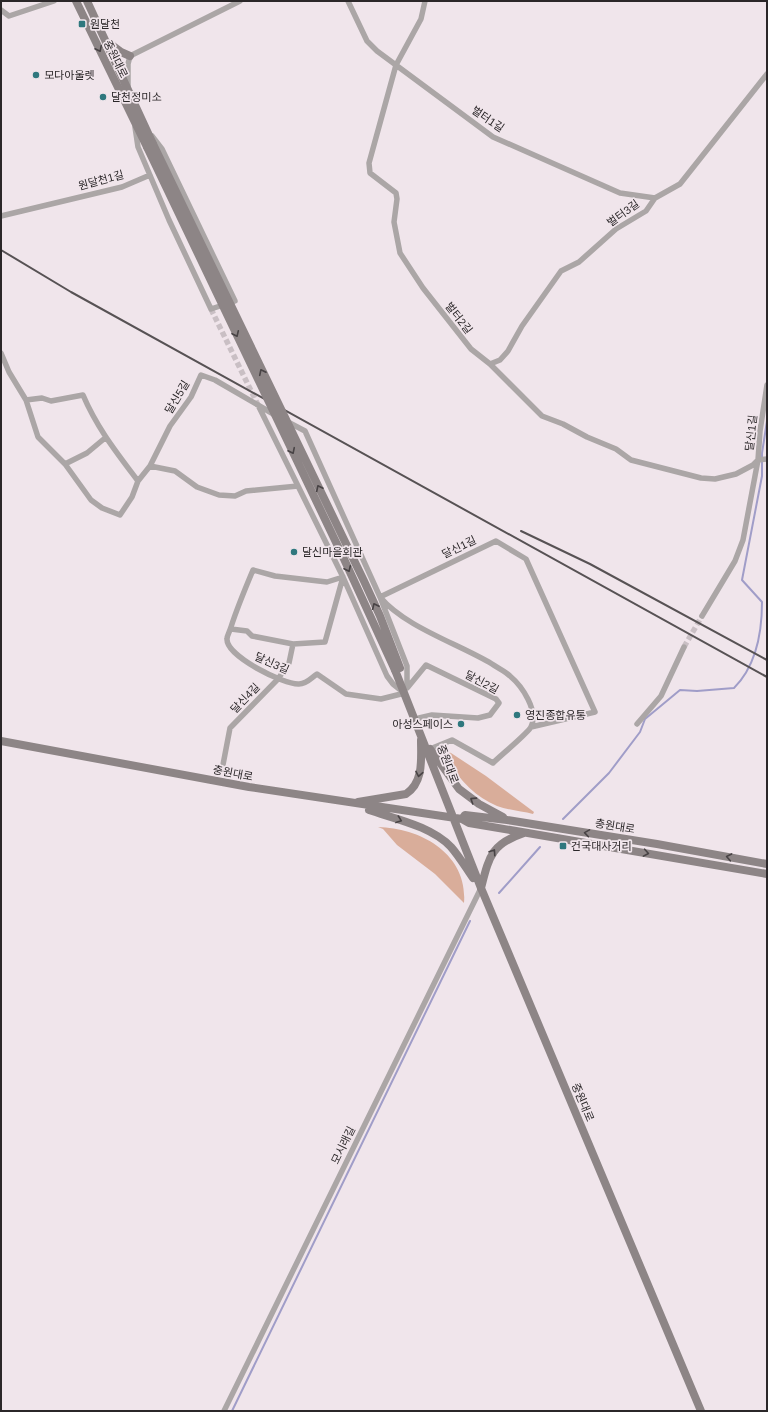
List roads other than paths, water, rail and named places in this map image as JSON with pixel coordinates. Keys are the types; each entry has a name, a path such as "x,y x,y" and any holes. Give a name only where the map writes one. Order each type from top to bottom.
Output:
{"street":[{"path":"1,10 9,16 54,1"},
{"name":"중원대로","path":"76,1 134,120 150,146 397,669 448,795 447,800 453,818 481,888 700,1411"},
{"name":"중원대로","path":"87,1 145,126 150,146"},
{"path":"130,56 240,1"},
{"name":"벌터1길","path":"348,1 367,41 396,65 493,137 620,193 655,198"},
{"name":"벌터2길","path":"425,1 421,19 396,65 369,163 370,173 396,193 397,199 394,222 400,253 459,335 471,349 490,364 542,416 563,424 587,437 616,449 631,460 701,478 715,480 736,474 753,466 758,460"},
{"path":"106,41 121,52 130,56"},
{"path":"129,90 128,70 130,56"},
{"name":"벌터3길","path":"490,364 500,360 508,352 522,326 561,271 579,262 616,229 646,211 655,198 680,184 767,74"},
{"path":"134,120 138,147 169,220 211,309 235,301 162,149 145,126"},
{"name":"원달천1길","path":"1,216 122,187 150,175"},
{"name":"달신5길","path":"1,353 9,372 26,400 38,437 65,464 91,500 102,508 120,515 132,497 138,480 150,466 170,426 191,397 201,375 215,380 258,405"},
{"name":"달신1길","path":"702,616 735,561 743,540 758,460 760,432 767,385"},
{"path":"26,400 42,398 51,401 84,395 90,412 105,438 138,480"},
{"path":"258,405 305,431 380,597 407,666 406,691 393,684 387,676 343,577 258,405"},
{"path":"65,464 87,453 105,438"},
{"path":"758,460 767,459"},
{"path":"150,466 175,471 197,487 219,495 234,496 246,491 298,486"},
{"name":"달신1길","path":"380,597 496,541 526,559 595,712 531,727 493,762 452,740 430,749"},
{"name":"달신3길","path":"343,577 327,582 275,576 253,570 236,610 227,639 228,644 250,666 298,685 305,684 317,674 346,694 381,699 406,691"},
{"path":"231,629 247,631 252,636 293,644 326,642 343,577"},
{"path":"380,597 388,606 430,632 484,659 510,676 524,691 533,714 531,727"},
{"name":"달신4길","path":"222,770 230,728 278,678 289,663 293,644"},
{"path":"637,724 661,696 684,647"},
{"name":"달신2길","path":"406,691 426,665 496,699 499,703 490,715 478,718 432,715 418,718"},
{"name":"중원대로","path":"406,691 443,796 447,800"},
{"path":"349,803 406,794 412,790 420,773 421,735"},
{"name":"충원대로","path":"1,741 249,787 462,819 467,822 767,874"},
{"path":"430,749 459,789 479,804 507,820"},
{"path":"349,803 400,820 433,835 450,847 481,888"},
{"name":"충원대로","path":"462,819 467,815 507,820 767,864"},
{"path":"481,888 488,860 493,851 500,843 525,832"},
{"name":"모시래길","path":"224,1411 481,888"}],"waterway":[{"path":"563,819 609,773 640,732 645,719 680,690 697,691 734,688 748,670 753,659 759,637 762,602 742,580 762,476 762,453 767,421"},
{"path":"499,893 540,847"},
{"path":"232,1411 470,921"}],"tunnel":[{"path":"211,309 258,405"},
{"path":"684,647 702,616"}],"railway":[{"path":"1,250 71,292 767,677"},
{"path":"521,531 590,564 767,660"}],"place":[{"name":"원달천","path":"82,24"},
{"name":"모다아울렛","path":"36,75"},
{"name":"달천정미소","path":"103,97"},
{"name":"달신마을회관","path":"294,552"},
{"name":"영진종합유통","path":"517,715"},
{"name":"아성스페이스","path":"461,724"},
{"name":"건국대사거리","path":"563,846"}]}
